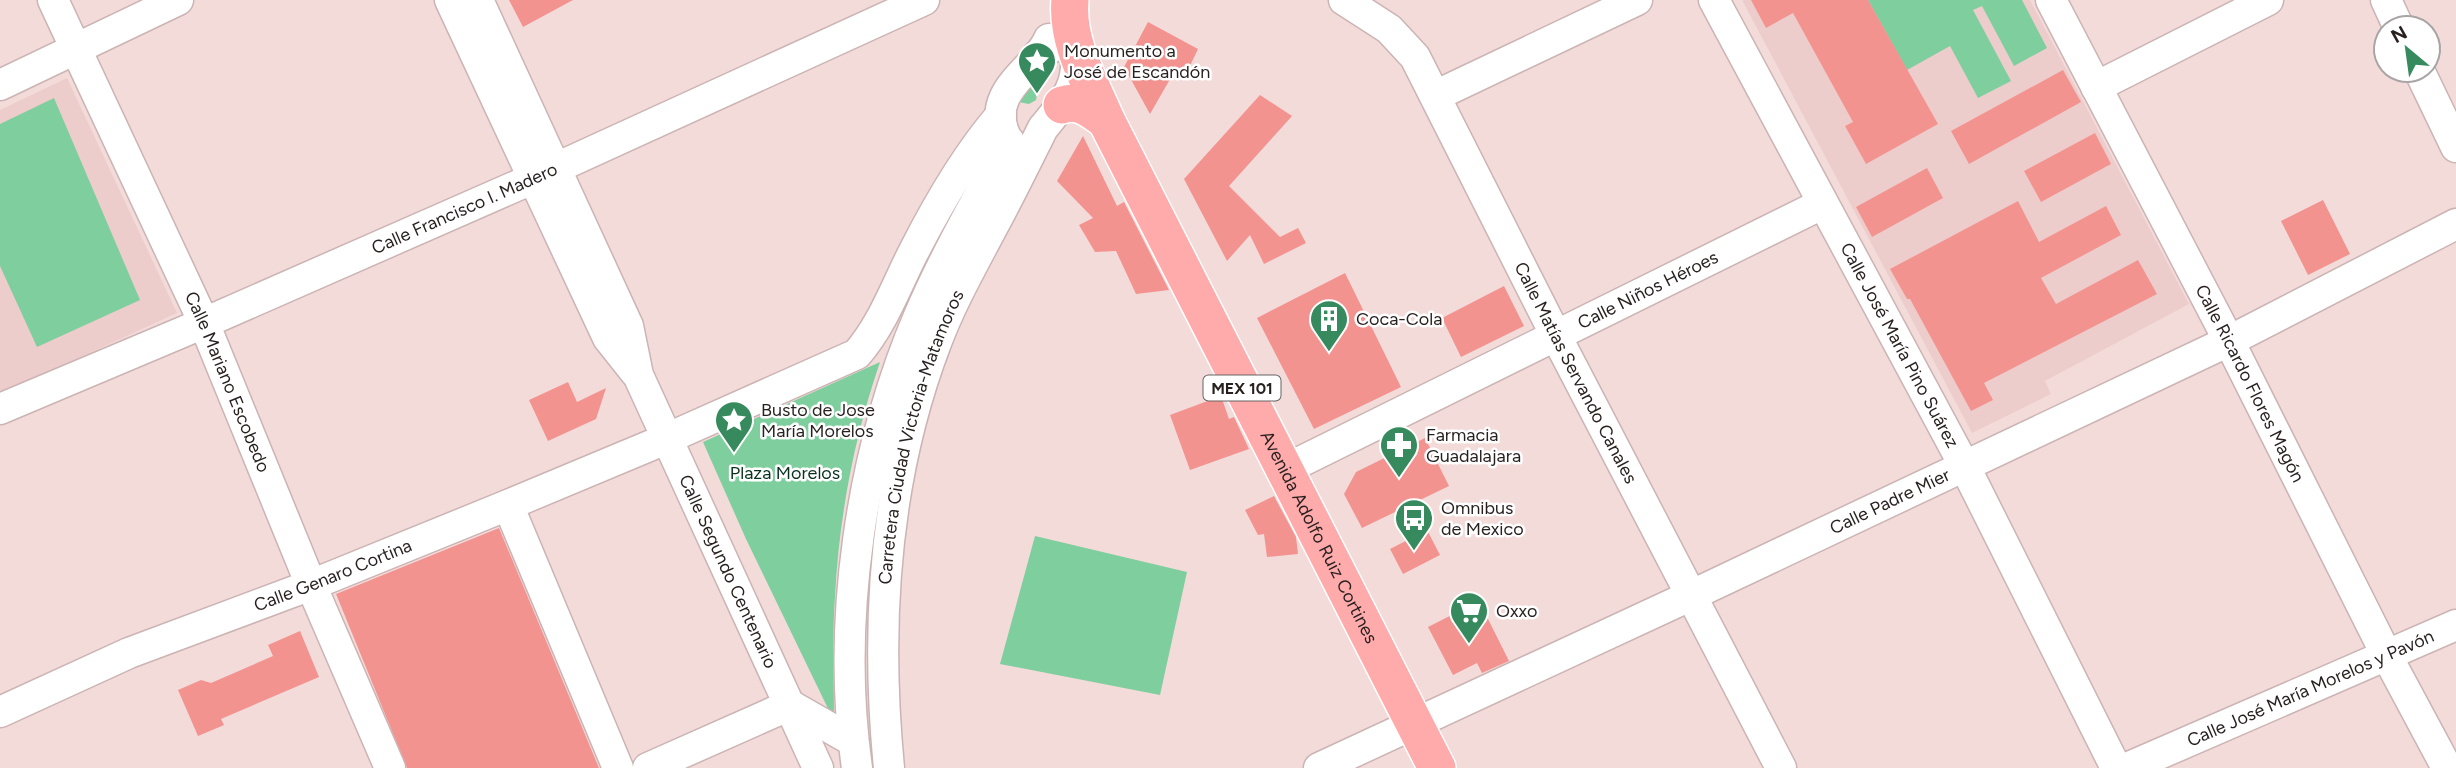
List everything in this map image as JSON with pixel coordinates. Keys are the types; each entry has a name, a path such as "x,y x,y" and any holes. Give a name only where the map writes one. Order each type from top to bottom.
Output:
{"main road":[{"name":"Avenida Adolfo Ruiz Cortines","path":"1070,0 1069,12 1075,47 1106,120 1437,768"},
{"path":"1053,117 1071,103 1083,104 1106,120"}],"street":[{"name":"Calle Mariano Escobedo","path":"53,0 204,323 311,585 390,768"},
{"path":"0,85 178,0"},
{"name":"Calle Segundo Centenario","path":"450,0 543,173"},
{"name":"Calle Segundo Centenario","path":"478,0 608,338 638,375 818,768"},
{"name":"Calle Francisco I. Madero","path":"0,409 204,323 543,173 860,13 924,0"},
{"name":"Carretera Ciudad Victoria-Matamoros","path":"855,755 849,666 853,603 862,510 876,446 895,379 919,316 1005,128 1004,101 1011,86 1047,44 1064,0"},
{"name":"Calle Matías Servando Canales","path":"1344,0 1389,29 1415,57 1555,334 1781,768"},
{"path":"1435,96 1637,0"},
{"name":"Calle José María Pino Suárez","path":"1714,0 1965,467 2116,768"},
{"name":"Calle Ricardo Flores Magón","path":"2051,0 2447,768"},
{"path":"2096,87 2268,0"},
{"path":"1038,55 1056,45 1075,47"},
{"name":"Carretera Ciudad Victoria-Matamoros","path":"889,768 881,676 884,582 903,448 936,342 958,290 1053,117 1071,91 1076,76 1075,47"},
{"path":"2426,84 2456,148"},
{"path":"1005,128 1023,140 1053,117"},
{"name":"Calle Genaro Cortina","path":"0,712 129,653 311,585 508,505 857,355 873,336 914,251 982,138 1005,128"},
{"name":"Calle Niños Héroes","path":"1284,470 1822,204"},
{"name":"Calle Padre Mier","path":"1319,768 2229,341 2456,224"},
{"path":"508,505 618,768"},
{"path":"862,510 892,512"},
{"name":"Calle José María Morelos y Pavón","path":"2127,768 2456,625"},
{"path":"648,768 790,705 855,755"}],"shaded area":[{"path":"1742,0 2030,0 2189,304 2045,381 2051,394 1972,433"},
{"path":"67,78 177,313 0,394 0,110"}],"green space":[{"path":"1868,0 2022,0 2047,48 2014,66 1982,6 1973,10 2011,81 1978,98 1950,46 1907,70"},
{"path":"1033,82 1038,89 1036,100 1029,104 1018,102"},
{"path":"54,98 140,300 37,347 0,266 0,124"},
{"name":"Plaza Morelos","path":"880,362 855,449 840,537 834,628 834,721 746,539 703,442"},
{"path":"1035,536 1187,572 1160,695 1000,664"}],"building":[{"path":"509,0 573,0 523,27"},
{"path":"1751,0 1868,0 1938,124 1866,164 1845,126 1853,122 1793,13 1766,28"},
{"path":"1148,22 1198,49 1187,72 1177,67 1150,114 1124,67"},
{"path":"2063,70 2081,102 1969,164 1951,131"},
{"path":"1260,95 1292,116 1229,186 1280,237 1298,228 1306,243 1264,264 1250,235 1227,261 1184,179"},
{"path":"2095,133 2111,164 2041,202 2024,171"},
{"path":"1083,136 1117,206 1124,202 1169,290 1136,294 1116,251 1095,252 1079,225 1093,218 1057,181"},
{"path":"1927,168 1943,198 1872,237 1856,207"},
{"path":"2323,200 2350,254 2308,275 2281,221"},
{"path":"2018,201 2039,242 2106,206 2121,235 2041,278 2056,304 2138,260 2157,294 1984,383 1993,400 1971,411 1910,299 1907,299 1890,269"},
{"name":"Coca-Cola","path":"1345,273 1401,387 1314,429 1257,318"},
{"path":"1504,286 1524,326 1461,357 1442,318"},
{"path":"568,382 577,402 606,388 596,419 548,441 529,400"},
{"path":"1221,396 1229,419 1234,417 1249,449 1190,470 1170,415"},
{"name":"Farmacia Guadalajara","path":"1425,438 1449,486 1362,528 1344,494 1356,472"},
{"path":"1274,496 1296,537 1298,554 1267,557 1264,534 1258,535 1245,510"},
{"path":"499,528 599,768 407,768 336,594"},
{"path":"1427,530 1440,555 1403,574 1390,549"},
{"name":"Oxxo","path":"1479,601 1509,661 1482,673 1477,663 1453,675 1428,627"},
{"path":"300,631 319,677 221,719 224,725 198,736 178,690 201,680 211,683 273,656 268,645"}],"place":[{"name":"Monumento a José de Escandón","path":"1037,95"},
{"name":"Coca-Cola","path":"1329,353"},
{"name":"Busto de Jose María Morelos","path":"734,454"},
{"name":"Farmacia Guadalajara","path":"1399,479"},
{"name":"Omnibus de Mexico","path":"1414,552"},
{"name":"Oxxo","path":"1469,645"}]}
